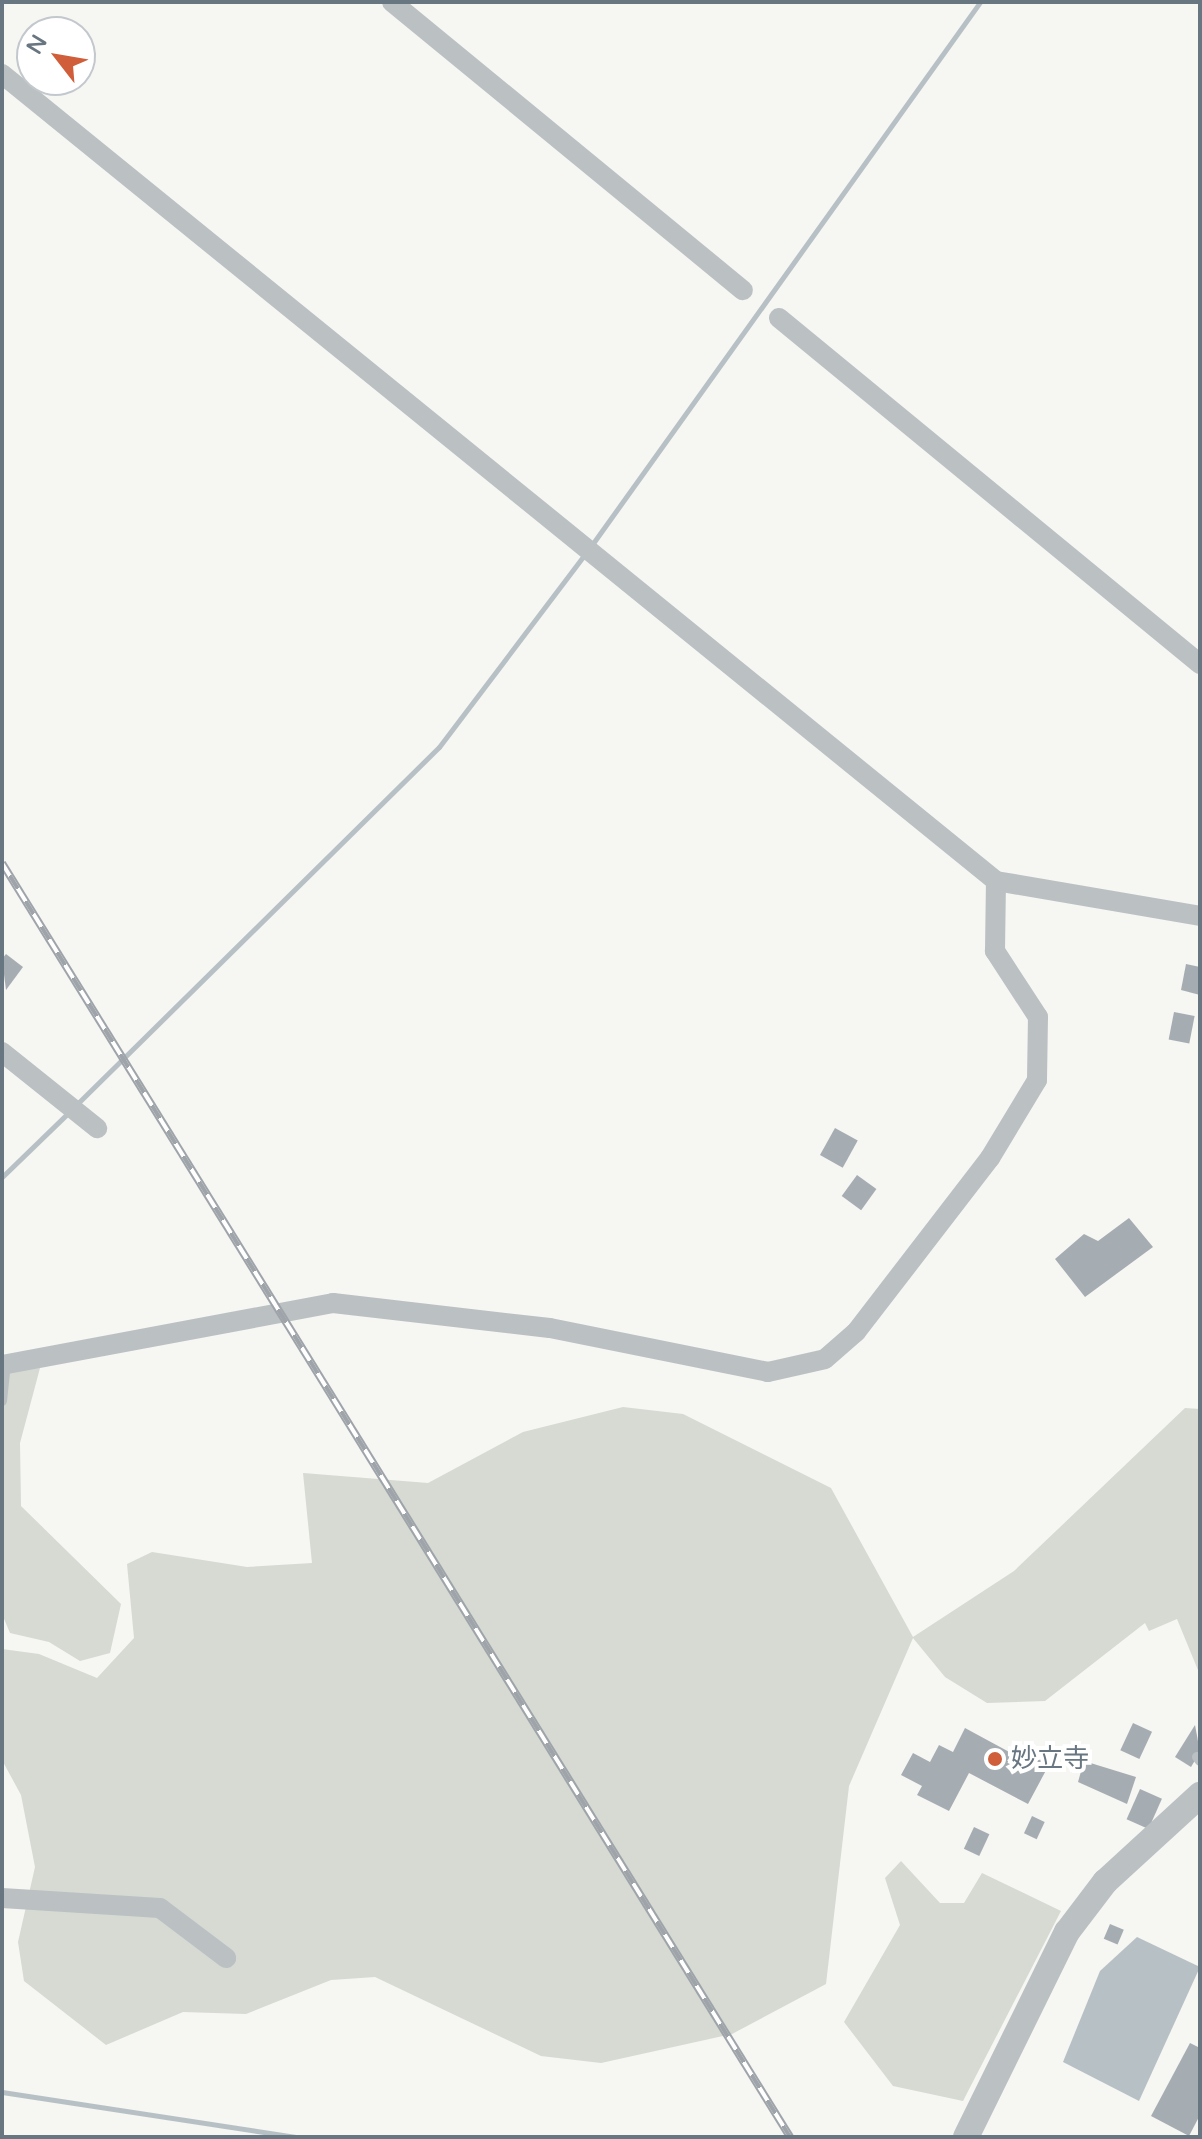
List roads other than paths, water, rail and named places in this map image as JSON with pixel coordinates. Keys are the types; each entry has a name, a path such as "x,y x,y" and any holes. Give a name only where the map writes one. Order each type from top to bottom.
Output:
{"street":[{"path":"392,2 743,290"},
{"path":"2,74 566,536 996,881 1200,916"},
{"path":"779,318 1200,664"},
{"path":"4,1364 333,1303 550,1328 755,1371 825,1359 856,1332 990,1158 1037,1080 1038,1017 995,951 996,881"},
{"path":"2,1052 53,1096 97,1128"},
{"path":"966,2137 1067,1932 1105,1882 1200,1795"},
{"path":"2,1898 160,1908 226,1958"}],"lane":[{"path":"2,1401 4,1364"}],"waterway":[{"path":"591,546 980,2"},
{"path":"77,1104 439,747 585,554"},
{"path":"2,1177 70,1111"},
{"path":"2,2092 296,2137"}],"railway":[{"path":"2,863 790,2137"}],"place":[{"name":"妙立寺","path":"995,1759"}]}
